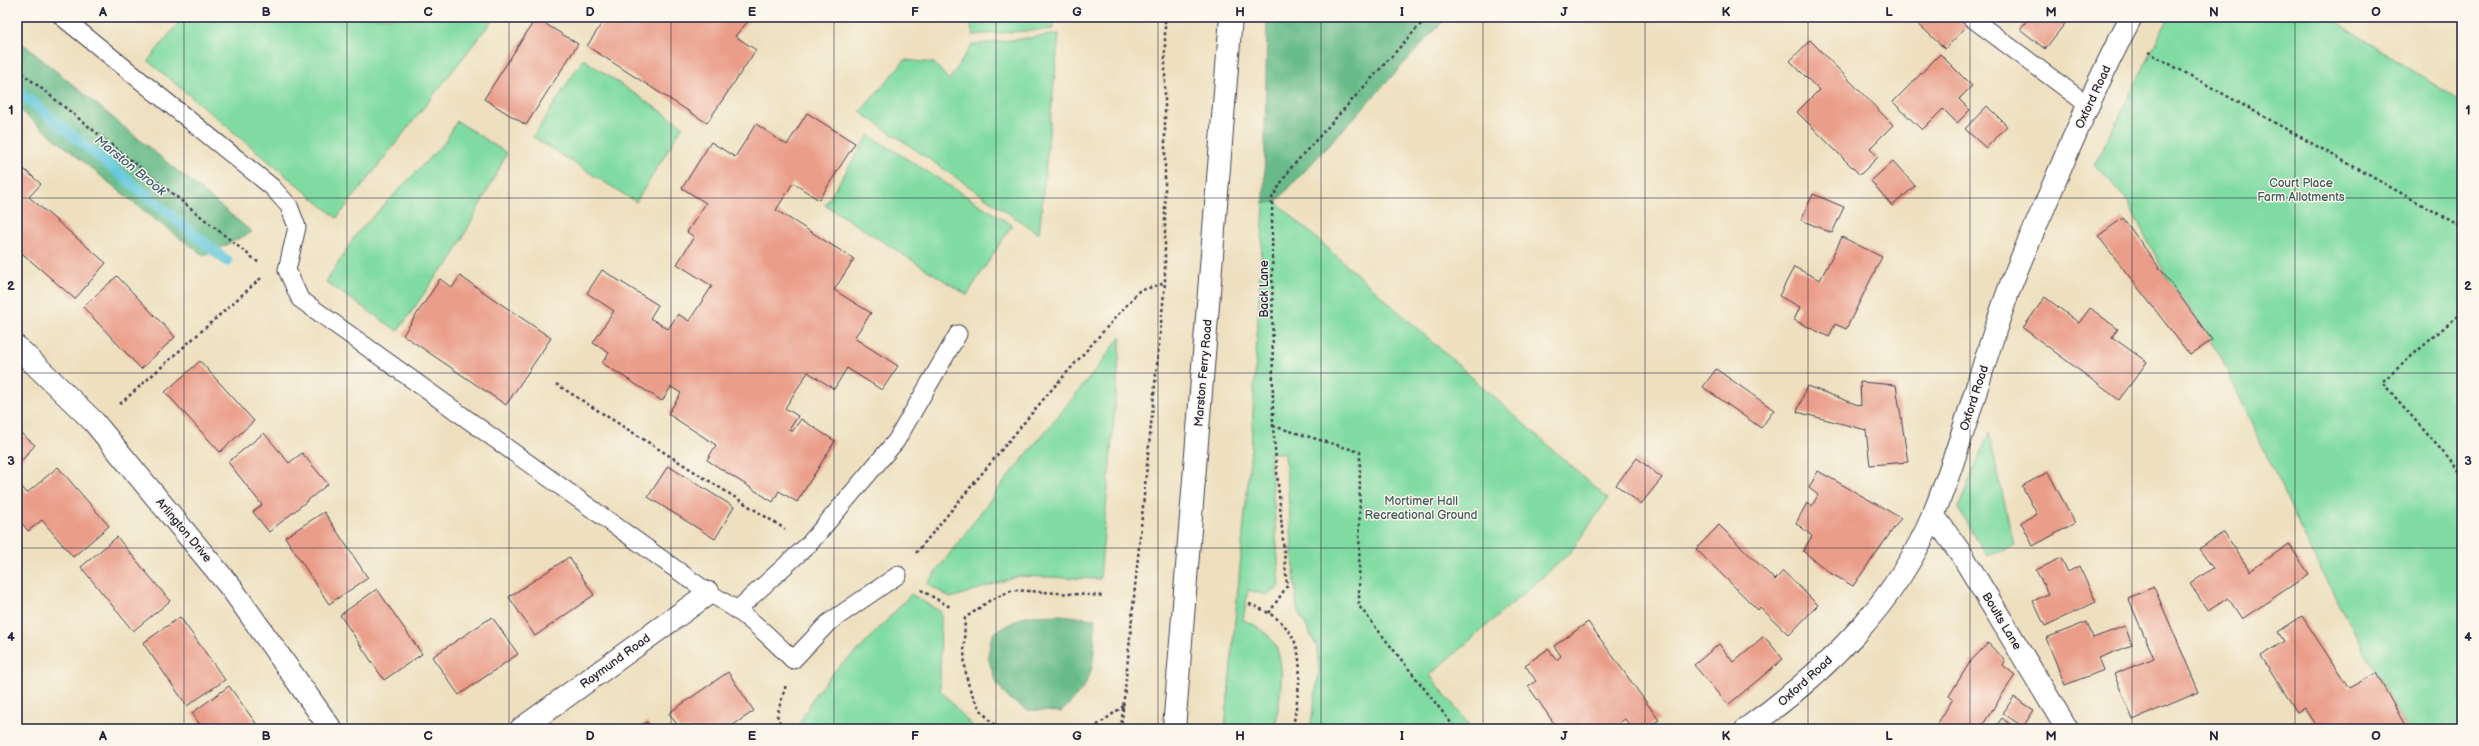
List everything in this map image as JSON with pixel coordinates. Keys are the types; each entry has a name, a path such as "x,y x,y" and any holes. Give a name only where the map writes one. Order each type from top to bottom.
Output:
{"street":[{"name":"Marston Ferry Road","path":"1174,729 1231,17"},
{"name":"Oxford Road","path":"1746,729 1783,702 1821,668 1870,619 1903,572 1933,515 1958,450 2005,300 2088,105 2132,17"},
{"name":"Arlington Drive","path":"17,347 94,422 232,589 331,729"},
{"name":"Boults Lane","path":"1933,515 1962,555 2067,729"},
{"name":"Raymund Road","path":"521,729 709,593"}],"lane":[{"path":"62,17 272,187 289,206 297,227 287,270 300,299 709,593 738,609 763,630 793,660 828,623 898,576"},
{"path":"1970,17 2088,105"},
{"path":"738,609 810,544 896,441 958,334"}],"path":[{"path":"1121,729 1125,705 1135,567 1165,283 1165,17"},
{"name":"Back Lane","path":"1269,613 1287,586 1274,426 1272,198 1289,170 1427,17"},
{"path":"2149,52 2462,227"},
{"path":"17,68 262,266"},
{"path":"94,422 111,412 263,276"},
{"path":"950,607 898,576 1047,395 1139,291 1165,283"},
{"path":"2462,312 2382,382 2462,474"},
{"path":"556,384 810,544"},
{"path":"1274,426 1360,452 1359,606 1456,729"},
{"path":"1000,729 990,721 970,693 963,662 965,618 989,600 1013,590 1103,596"},
{"path":"1249,604 1269,613 1288,628 1297,644 1301,666 1293,729"},
{"path":"782,729 777,715 793,660"},
{"path":"1092,729 1125,705"}],"green space":[{"path":"183,17 495,17 337,218 148,61"},
{"path":"969,17 1052,17 1053,29 973,35"},
{"path":"1267,17 1447,17 1276,202 1264,203"},
{"name":"Court Place Farm Allotments","path":"2169,17 2329,17 2462,102 2462,729 2407,729 2313,555 2219,353 2167,278 2126,199 2095,164"},
{"path":"1059,34 1039,234 860,112 905,60 934,63 949,80 972,45"},
{"path":"17,39 252,232 204,256 154,219 17,108"},
{"path":"583,59 683,126 636,202 533,137"},
{"path":"457,121 507,153 449,264 439,272 398,331 326,282 357,233 445,142"},
{"path":"869,135 1012,225 967,295 825,205"},
{"name":"Mortimer Hall Recreational Ground","path":"1276,202 1608,499 1569,554 1430,675 1472,729 1310,729 1319,671 1317,647 1297,609 1285,454 1270,452 1280,587 1267,595 1248,590 1243,620 1260,628 1271,639 1278,651 1281,665 1281,680 1275,729 1225,729 1251,448 1264,203"},
{"path":"1121,336 1100,579 1019,576 951,598 927,584 999,488 1090,377"},
{"path":"1989,432 2014,547 1987,556 1958,509"},
{"path":"911,594 941,612 940,690 975,729 800,729 799,724 816,693 838,667 861,648"},
{"path":"1061,615 1095,619 1094,648 1091,670 1081,690 1061,712 1027,710 1008,698 995,681 988,656 992,634 1024,616"}],"building":[{"path":"606,17 752,17 735,36 756,50 707,123 587,46"},
{"path":"1911,17 1960,17 1968,25 1945,49"},
{"path":"2030,17 2070,17 2045,49 2020,29"},
{"path":"536,18 578,44 526,125 484,99"},
{"path":"1810,40 1893,125 1870,148 1878,157 1860,175 1797,112 1819,90 1790,61"},
{"path":"1940,54 1972,86 1959,99 1970,110 1957,123 1943,109 1922,130 1893,102"},
{"path":"1987,106 2007,126 1986,148 1965,129"},
{"path":"807,113 855,143 819,200 793,183 776,210 854,259 834,290 871,313 854,338 898,366 882,390 847,368 834,389 808,372 785,408 798,416 789,430 792,432 801,419 835,441 797,502 779,491 773,502 707,460 716,445 668,414 681,393 671,387 662,401 602,363 609,353 593,343 614,311 587,293 602,270 658,305 650,318 668,329 678,314 689,321 712,286 677,264 694,237 687,232 706,203 682,188 711,142 735,157 756,124 787,145"},
{"path":"1893,161 1915,186 1892,206 1871,181"},
{"path":"17,163 41,184 29,197 106,263 75,299 17,249"},
{"path":"1813,194 1844,207 1832,233 1801,220"},
{"path":"2123,218 2212,340 2190,355 2098,236"},
{"path":"1842,237 1882,257 1846,329 1835,324 1829,337 1794,320 1800,307 1779,296 1794,267 1820,280"},
{"path":"117,276 175,337 141,369 83,307"},
{"path":"460,276 551,338 506,405 403,335 440,279 452,288"},
{"path":"2045,297 2079,323 2090,308 2118,329 2112,337 2147,362 2119,400 2023,328"},
{"path":"200,361 254,421 220,452 165,392"},
{"path":"1716,369 1774,410 1761,428 1703,387"},
{"path":"1860,382 1896,385 1908,462 1870,465 1866,430 1797,412 1807,386 1861,406"},
{"path":"17,430 35,445 17,466"},
{"path":"264,433 289,463 302,453 328,484 269,532 253,512 262,505 228,462"},
{"path":"1637,458 1662,478 1641,504 1616,485"},
{"path":"668,466 734,507 715,539 648,497"},
{"path":"58,467 109,526 73,557 42,520 28,531 17,517 17,481 27,493"},
{"path":"1818,471 1901,518 1853,586 1830,573 1803,551 1812,536 1796,523 1807,503 1812,506 1818,495 1809,488"},
{"path":"2048,472 2075,523 2033,546 2021,522 2037,514 2022,486"},
{"path":"324,512 368,578 329,604 285,537"},
{"path":"1719,525 1775,580 1783,571 1818,605 1789,635 1760,607 1758,610 1696,549"},
{"path":"2224,532 2250,571 2289,544 2309,574 2242,619 2228,598 2208,611 2190,584 2213,568 2199,549"},
{"path":"117,537 170,601 133,631 81,567"},
{"path":"569,557 594,595 535,636 509,597"},
{"path":"2061,558 2068,572 2079,566 2096,602 2045,626 2033,601 2048,594 2036,570"},
{"path":"2154,587 2199,692 2133,720 2114,674 2154,658 2128,598"},
{"path":"377,589 422,654 384,680 340,615"},
{"path":"2302,616 2349,688 2376,673 2407,729 2318,729 2304,708 2297,712 2261,656 2284,641 2278,632"},
{"path":"180,617 225,680 187,706 143,643"},
{"path":"492,617 518,654 459,695 432,657"},
{"path":"1588,622 1659,720 1645,729 1633,729 1625,719 1616,725 1618,729 1558,729 1528,686 1536,681 1525,665 1548,649 1557,660 1561,656 1554,646"},
{"path":"2087,622 2093,638 2125,626 2132,645 2099,658 2104,670 2065,685 2046,638"},
{"path":"1764,636 1783,659 1728,705 1694,665 1719,644 1733,662"},
{"path":"1988,643 2005,661 2003,665 2015,675 1980,729 1934,729 1953,699 1949,696 1970,662"},
{"path":"728,672 754,711 727,729 680,729 669,713"},
{"path":"229,686 260,729 203,729 192,713"},
{"path":"2014,697 2034,710 2023,727 2003,713"},
{"path":"2002,718 2016,729 1994,729"},
{"path":"647,722 653,729 636,729"}],"waterway":[{"name":"Marston Brook","path":"17,90 227,261"}]}
